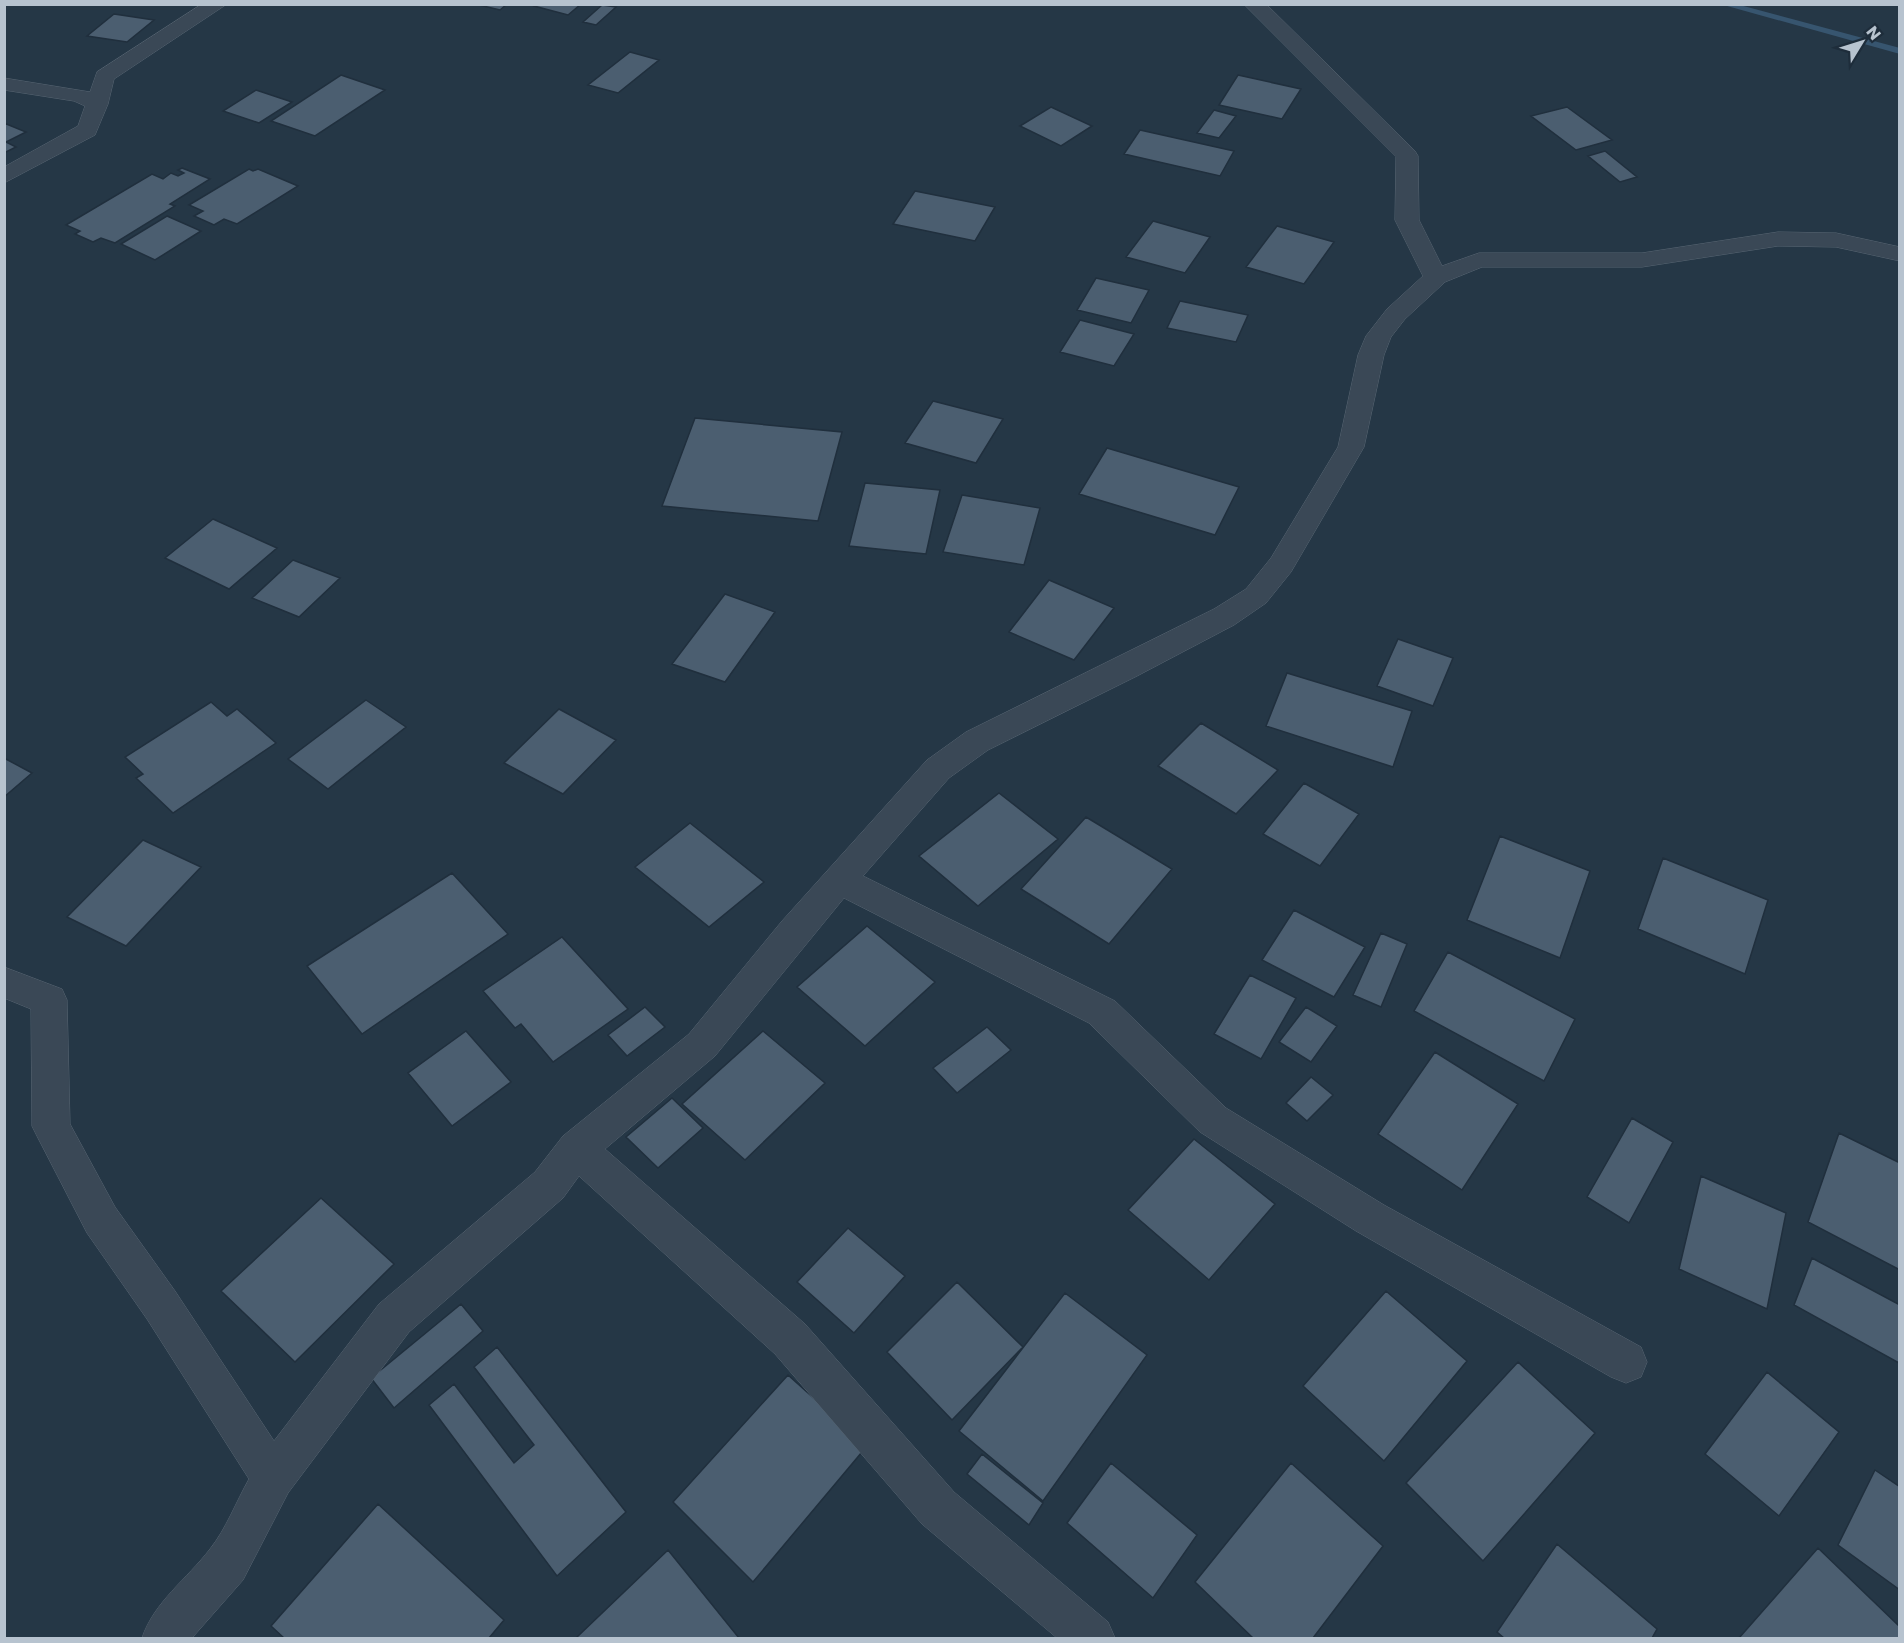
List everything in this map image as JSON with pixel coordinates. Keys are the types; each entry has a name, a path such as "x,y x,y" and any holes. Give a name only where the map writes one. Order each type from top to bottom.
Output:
{"street":[{"path":"4,176 87,130 104,76 217,4"},
{"path":"1254,4 1407,156 1407,220 1436,277"},
{"path":"4,84 80,95 97,104"},
{"path":"165,1638 187,1607 227,1564 273,1478 394,1318 549,1185 577,1149 702,1045 839,880 938,769 957,754 1001,727 1126,668 1214,622 1256,596 1281,565 1351,447 1371,355 1379,336 1396,314 1436,277 1479,260 1642,260 1795,238 1836,240 1899,254"},
{"path":"839,880 1102,1012 1213,1120 1370,1218 1626,1362"},
{"path":"4,982 49,1000 51,1126 101,1220 161,1305 273,1478"},
{"path":"577,1149 790,1339 938,1508 1092,1638"}],"building":[{"path":"475,4 507,4 500,10"},
{"path":"536,4 581,4 568,15 534,6"},
{"path":"602,5 616,7 596,25 583,22"},
{"path":"114,14 154,20 127,42 87,36"},
{"path":"630,52 659,60 618,93 588,85"},
{"path":"341,75 385,90 315,136 271,121"},
{"path":"1238,75 1301,89 1282,119 1219,105"},
{"path":"256,90 292,102 259,123 223,111"},
{"path":"1051,107 1092,126 1061,146 1020,126"},
{"path":"1567,107 1612,140 1576,150 1531,116"},
{"path":"1214,110 1236,116 1219,138 1197,133"},
{"path":"4,123 26,132 6,142 16,147 4,153"},
{"path":"1140,130 1234,151 1220,176 1124,154"},
{"path":"1605,151 1637,177 1620,182 1588,156"},
{"path":"182,168 210,179 170,204 175,206 115,243 101,238 93,242 75,234 80,231 66,225 152,174 163,179 171,173 178,176 184,173 178,170"},
{"path":"249,169 253,171 258,169 298,186 237,224 224,219 214,225 194,216 203,211 189,205"},
{"path":"915,191 995,207 975,241 893,224"},
{"path":"167,216 201,231 155,260 121,244"},
{"path":"1153,221 1210,237 1185,273 1126,257"},
{"path":"1277,226 1334,242 1304,284 1246,267"},
{"path":"1096,278 1149,290 1131,323 1077,310"},
{"path":"1180,301 1248,315 1236,342 1167,328"},
{"path":"1080,320 1134,334 1114,366 1060,352"},
{"path":"933,401 1003,419 976,463 905,443"},
{"path":"695,418 842,432 818,521 662,506"},
{"path":"1107,448 1239,487 1215,535 1079,494"},
{"path":"865,483 940,490 926,554 849,546"},
{"path":"962,495 1040,508 1024,565 943,552"},
{"path":"213,519 277,548 229,589 165,558"},
{"path":"293,560 340,578 299,617 252,598"},
{"path":"1049,580 1114,608 1074,660 1009,632"},
{"path":"725,594 775,612 725,682 672,664"},
{"path":"1398,639 1453,658 1433,706 1377,686"},
{"path":"1287,673 1412,711 1393,767 1266,726"},
{"path":"366,700 406,727 328,789 288,759"},
{"path":"211,702 227,716 237,709 276,743 173,813 136,778 143,774 125,757"},
{"path":"559,709 616,740 563,794 504,763"},
{"path":"1201,723 1278,770 1236,814 1158,766"},
{"path":"4,758 32,773 4,797"},
{"path":"1304,783 1359,814 1320,866 1263,834"},
{"path":"999,793 1058,839 978,906 919,856"},
{"path":"1086,817 1172,869 1109,944 1021,889"},
{"path":"690,823 764,882 709,927 635,867"},
{"path":"1500,836 1590,871 1560,958 1467,920"},
{"path":"143,840 201,867 126,946 67,917"},
{"path":"1663,858 1768,900 1745,974 1638,929"},
{"path":"452,873 508,934 362,1034 307,966"},
{"path":"1294,910 1365,947 1334,997 1262,960"},
{"path":"867,926 935,982 865,1046 797,987"},
{"path":"1381,933 1407,944 1381,1007 1353,995"},
{"path":"562,937 628,1009 553,1062 521,1024 515,1028 483,991"},
{"path":"1448,952 1575,1019 1544,1081 1414,1011"},
{"path":"1250,975 1296,998 1261,1059 1214,1034"},
{"path":"645,1007 665,1027 627,1056 608,1035"},
{"path":"1306,1007 1337,1026 1311,1062 1279,1042"},
{"path":"987,1027 1011,1050 957,1093 933,1068"},
{"path":"466,1031 511,1082 452,1126 408,1073"},
{"path":"763,1031 825,1083 745,1160 682,1104"},
{"path":"1435,1052 1518,1104 1462,1190 1378,1134"},
{"path":"1311,1077 1333,1095 1307,1121 1286,1103"},
{"path":"672,1098 703,1128 658,1168 626,1137"},
{"path":"1632,1118 1673,1142 1629,1223 1587,1197"},
{"path":"1839,1133 1900,1163 1900,1270 1808,1222"},
{"path":"1194,1139 1275,1204 1209,1280 1128,1210"},
{"path":"1701,1176 1786,1213 1767,1309 1679,1269"},
{"path":"321,1198 394,1264 295,1362 221,1291"},
{"path":"848,1228 905,1276 854,1333 797,1282"},
{"path":"1812,1258 1900,1305 1899,1363 1794,1305"},
{"path":"957,1282 1023,1347 952,1420 887,1352"},
{"path":"1386,1291 1467,1361 1384,1461 1303,1386"},
{"path":"1065,1293 1147,1355 1043,1501 959,1431"},
{"path":"461,1304 483,1331 394,1408 371,1378"},
{"path":"497,1347 626,1512 557,1576 429,1405 454,1384 514,1463 534,1445 474,1367"},
{"path":"1518,1362 1595,1433 1483,1561 1406,1483"},
{"path":"1767,1372 1839,1432 1779,1516 1705,1454"},
{"path":"788,1375 867,1446 753,1582 673,1502"},
{"path":"982,1454 1043,1503 1029,1525 967,1474"},
{"path":"1111,1463 1197,1535 1153,1598 1067,1523"},
{"path":"1291,1463 1383,1546 1313,1638 1253,1638 1195,1582"},
{"path":"1875,1470 1900,1487 1900,1590 1838,1545"},
{"path":"378,1504 504,1620 489,1638 284,1638 271,1626"},
{"path":"1557,1544 1657,1629 1652,1638 1504,1638 1497,1632"},
{"path":"1818,1548 1900,1627 1900,1638 1739,1638"},
{"path":"668,1550 739,1638 576,1638"}],"waterway":[{"path":"1724,4 1900,51"}]}
